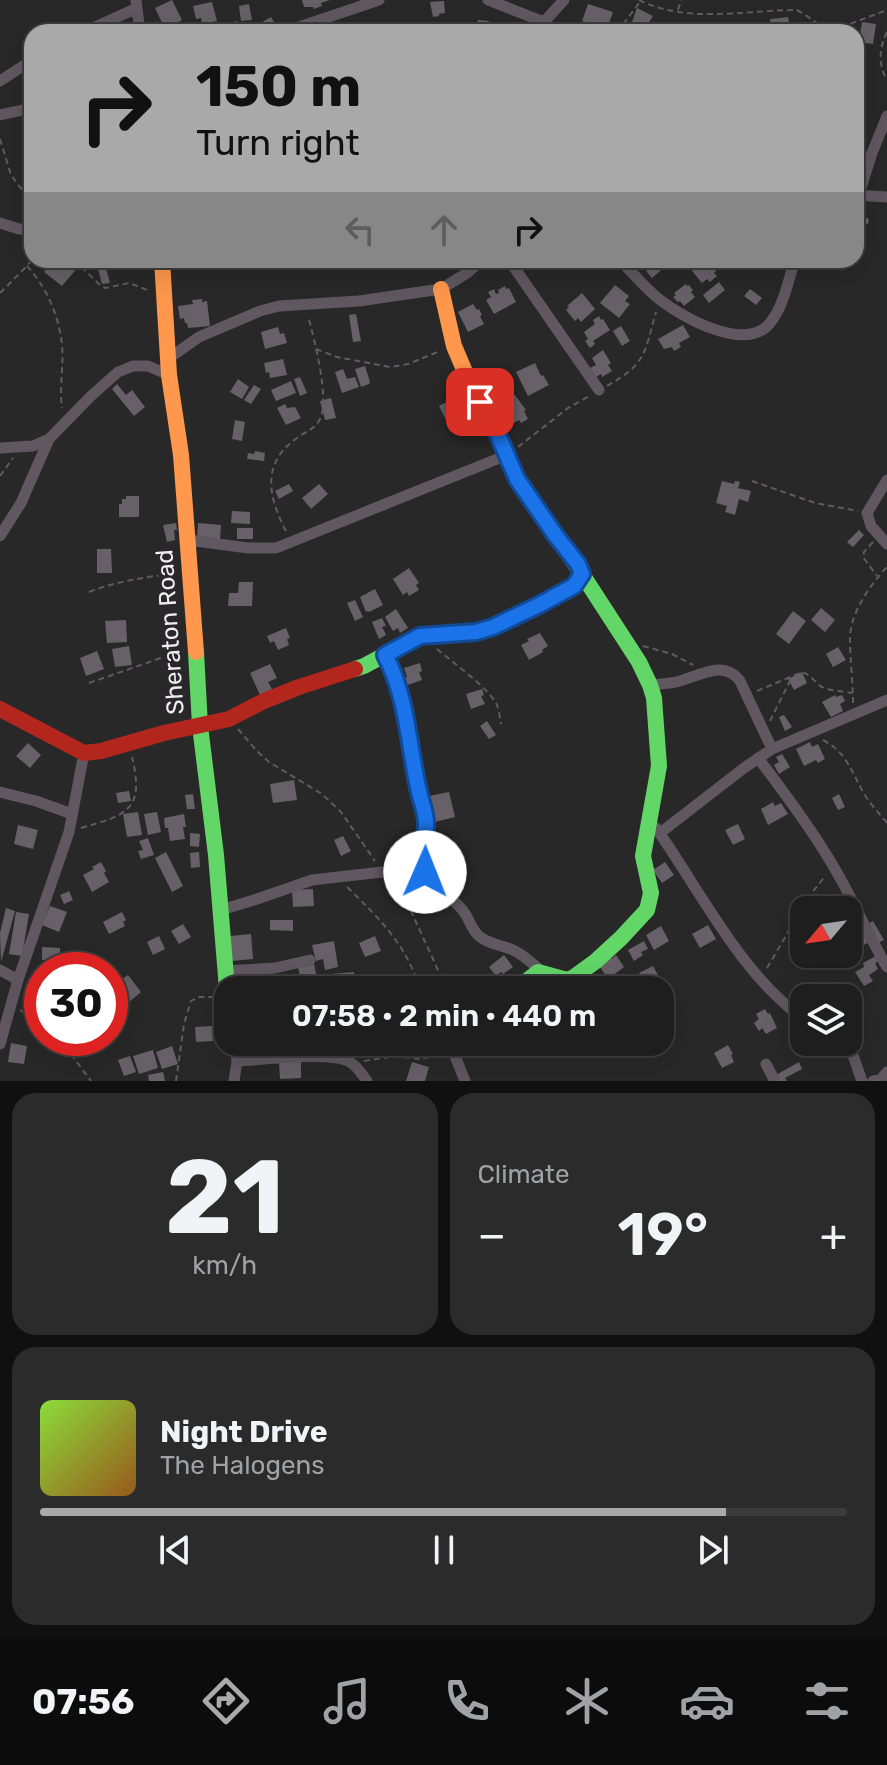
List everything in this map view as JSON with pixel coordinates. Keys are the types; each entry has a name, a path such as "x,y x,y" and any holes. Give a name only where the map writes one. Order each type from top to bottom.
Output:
{"street":[{"path":"308,24 379,0"},
{"path":"488,0 536,24"},
{"path":"544,24 564,0"},
{"path":"99,24 137,4 139,24"},
{"path":"0,81 24,65"},
{"path":"0,115 24,110"},
{"path":"864,175 887,116"},
{"path":"864,195 887,197"},
{"path":"0,223 24,229"},
{"name":"Sheraton Road","path":"163,268 169,366 191,570 200,726 216,855 226,976"},
{"path":"0,536 21,503 49,439 118,372 133,366 169,366 199,337 260,311 279,306 359,301 441,289 473,268"},
{"path":"515,268 599,390"},
{"path":"628,268 659,299 693,321 742,336 759,333 770,323 779,308 792,268"},
{"path":"385,655 395,674 403,702 417,786 425,813 427,826 421,861 425,872 461,908 477,935 513,950 542,972 564,981 579,976 618,942 648,909 651,892 643,856 655,826 659,766 656,711 650,685 626,640 578,564 517,479 454,346 441,289"},
{"path":"0,448 33,446 49,439"},
{"path":"188,540 248,548 276,548 507,455"},
{"path":"883,540 871,526 867,513 887,480"},
{"path":"0,709 84,753 101,751 229,719 264,701 364,666 420,636 476,632 493,627 574,586 582,574"},
{"path":"650,685 675,682 705,671 728,670 735,674 745,691 772,749"},
{"path":"655,826 772,749 887,700"},
{"path":"0,1044 18,980 69,832 84,753"},
{"path":"758,758 833,865 887,967"},
{"path":"0,792 72,814"},
{"path":"655,826 759,979 790,1010"},
{"path":"221,910 312,880 382,872 435,884"},
{"path":"225,971 275,968 310,960"},
{"path":"0,970 18,980"},
{"path":"532,976 542,972"},
{"path":"234,1081 236,1056"},
{"path":"457,1056 465,1081"},
{"path":"853,1056 862,1081"},
{"path":"237,1061 342,1058 352,1063 367,1081"},
{"path":"766,1064 775,1081"},
{"path":"873,1081 881,1079 887,1072"}],"path":[{"path":"677,12 681,0"},
{"path":"623,24 640,1 677,12 797,10 819,24"},
{"path":"850,24 887,10"},
{"path":"887,32 880,59 887,80"},
{"path":"0,139 11,175 24,192"},
{"path":"0,293 25,268"},
{"path":"29,268 41,282 58,326 62,346 61,402 64,423"},
{"path":"82,268 102,287 129,283 165,298"},
{"path":"293,543 275,507 271,482 279,454 320,421 324,407 305,303"},
{"path":"315,348 337,357 390,367 408,364 454,346"},
{"path":"0,476 21,448"},
{"path":"752,481 815,503 867,513"},
{"path":"878,576 863,557 864,552 883,540"},
{"path":"853,714 851,629 863,597 887,567"},
{"path":"89,592 133,578 191,570"},
{"path":"420,636 482,686 497,706 501,724"},
{"path":"626,640 672,654 705,671"},
{"path":"89,683 196,645"},
{"path":"745,691 767,688 802,672 819,685 853,694"},
{"path":"764,734 793,674"},
{"path":"229,719 269,762 322,794 341,812 411,911 441,976"},
{"path":"809,733 831,744 844,757 868,801 887,823"},
{"path":"69,832 113,819 131,807 137,782 128,743"},
{"path":"759,979 777,954 798,911 833,865"},
{"path":"338,878 384,923 398,941 415,976"},
{"path":"176,1081 184,1024 191,1001 198,997 214,998"},
{"path":"11,1004 24,1013"},
{"path":"72,1056 91,1081"},
{"path":"352,1063 396,1056 419,1059 428,1056"}],"building":[{"path":"172,0 182,20 163,24 155,8"},
{"path":"302,0 330,0 314,9 304,7"},
{"path":"444,1 445,13 433,17 430,2"},
{"path":"212,2 217,21 202,24 201,18 196,19 193,6"},
{"path":"249,4 252,20 241,21 239,6"},
{"path":"588,4 613,12 609,24 582,21"},
{"path":"637,8 653,16 648,24 631,24"},
{"path":"271,17 275,24 259,24"},
{"path":"788,17 789,24 771,24 770,19"},
{"path":"862,24 876,24 873,44 864,43"},
{"path":"47,268 77,268 62,286 44,272"},
{"path":"106,268 110,283 102,284 98,269"},
{"path":"663,268 652,278 646,271"},
{"path":"696,268 714,268 717,276 710,282 707,279 702,283 692,271"},
{"path":"719,282 725,290 709,303 703,295"},
{"path":"686,284 695,297 684,306 673,297"},
{"path":"615,285 629,296 625,301 630,304 619,318 600,303"},
{"path":"505,286 516,302 494,314 486,300 491,297 488,292 494,289 496,294 499,293 498,290"},
{"path":"750,289 762,298 756,305 744,296"},
{"path":"582,293 595,309 581,322 578,318 575,321 566,310"},
{"path":"202,299 202,302 207,301 210,326 188,328 184,318 180,319 178,306"},
{"path":"473,304 479,309 484,324 468,332 458,312"},
{"path":"356,314 361,341 353,342 349,315"},
{"path":"599,316 610,330 593,341 595,344 590,348 584,332 595,324 593,320"},
{"path":"683,325 690,337 679,343 681,347 674,351 672,347 664,349 658,339"},
{"path":"621,326 630,341 622,346 613,331"},
{"path":"278,327 287,343 265,349 261,332"},
{"path":"603,350 612,371 596,377 590,368 596,365 592,358"},
{"path":"283,359 287,375 270,378 264,363"},
{"path":"535,363 549,385 528,396 516,372"},
{"path":"365,366 370,382 361,387 355,369"},
{"path":"343,369 347,379 355,377 359,387 342,393 335,372"},
{"path":"300,377 307,393 300,396 294,379"},
{"path":"238,379 249,387 242,399 230,392"},
{"path":"291,381 296,393 276,401 271,390"},
{"path":"117,384 126,395 132,390 145,407 134,416 112,389"},
{"path":"254,385 261,389 251,404 244,400"},
{"path":"515,395 526,410 528,419 502,426 498,419 503,417 499,408"},
{"path":"331,398 336,418 325,420 320,401"},
{"path":"454,398 463,416 448,424 439,406"},
{"path":"285,404 287,408 295,407 301,418 286,425 277,408"},
{"path":"235,420 245,422 242,441 232,439"},
{"path":"255,451 265,453 264,461 247,459 248,453 254,454"},
{"path":"722,481 740,482 738,488 751,491 748,502 739,499 735,515 725,512 727,506 716,503"},
{"path":"289,484 293,491 279,499 275,491"},
{"path":"319,484 328,494 311,509 302,498"},
{"path":"126,496 139,496 139,517 119,517 119,504"},
{"path":"232,511 250,512 250,524 231,523"},
{"path":"176,523 175,540 167,542 163,525"},
{"path":"198,523 221,525 220,540 197,538"},
{"path":"237,528 253,528 253,539 237,539"},
{"path":"859,530 864,535 853,547 847,542"},
{"path":"97,549 111,549 112,573 97,573"},
{"path":"409,568 419,583 416,585 419,590 409,596 407,592 403,595 393,579"},
{"path":"239,582 253,582 252,606 228,606 229,593 238,593"},
{"path":"375,589 383,605 366,612 360,597"},
{"path":"355,600 363,617 355,621 347,603"},
{"path":"821,608 835,620 825,632 811,620"},
{"path":"396,609 408,628 400,633 398,628 393,631 385,617"},
{"path":"793,611 806,621 789,644 776,634"},
{"path":"382,618 386,635 379,639 372,622"},
{"path":"126,620 127,642 107,643 105,621"},
{"path":"286,628 289,645 278,650 274,641 270,643 267,636"},
{"path":"540,633 548,646 529,660 521,645"},
{"path":"129,646 132,665 115,667 112,649"},
{"path":"838,647 846,660 833,667 826,654"},
{"path":"97,651 104,669 86,676 80,658"},
{"path":"420,663 422,680 405,686 402,678 407,677 404,668"},
{"path":"270,664 277,678 268,682 272,689 260,695 250,673"},
{"path":"802,672 807,683 794,690 788,679"},
{"path":"482,689 485,704 471,709 466,694"},
{"path":"842,695 845,701 840,704 843,711 831,717 822,702"},
{"path":"784,715 792,727 785,731 779,717"},
{"path":"487,721 496,735 489,739 480,726"},
{"path":"810,742 812,747 818,744 825,759 804,766 796,749"},
{"path":"28,743 41,755 30,768 16,756"},
{"path":"782,754 790,767 779,774 774,765 779,762 776,757"},
{"path":"294,780 297,800 273,803 270,784"},
{"path":"129,791 131,801 118,803 116,793"},
{"path":"449,792 455,817 435,822 429,796"},
{"path":"193,794 195,809 187,809 185,795"},
{"path":"839,794 845,807 838,810 832,798"},
{"path":"773,802 775,806 781,803 788,814 768,825 761,809"},
{"path":"138,812 142,835 127,837 123,814"},
{"path":"157,812 161,832 148,835 144,814"},
{"path":"184,814 185,839 170,841 164,818"},
{"path":"738,824 745,839 733,845 725,830"},
{"path":"18,825 38,830 33,849 14,844"},
{"path":"190,833 200,834 199,847 190,846"},
{"path":"343,836 351,851 341,856 334,840"},
{"path":"148,838 154,855 141,859 138,851 143,850 139,841"},
{"path":"448,842 449,848 457,845 462,861 441,867 434,847"},
{"path":"431,849 441,868 460,863 462,868 441,874 438,866 435,868 438,872 433,876 420,854"},
{"path":"166,852 183,886 172,892 155,858"},
{"path":"199,852 200,867 191,868 190,853"},
{"path":"101,862 109,882 92,892 83,875"},
{"path":"665,862 674,875 662,883 653,870"},
{"path":"313,889 314,906 293,907 292,890"},
{"path":"69,891 73,900 64,904 60,895"},
{"path":"50,906 67,912 59,932 42,925"},
{"path":"6,908 15,911 1,962 0,933"},
{"path":"16,912 29,914 22,956 9,954"},
{"path":"122,912 125,926 109,934 103,922"},
{"path":"270,920 293,920 293,931 270,930"},
{"path":"873,921 884,940 876,944 866,925"},
{"path":"183,924 191,937 179,944 171,931"},
{"path":"708,925 716,939 700,948 692,934"},
{"path":"661,926 669,941 654,950 646,935"},
{"path":"862,930 869,942 862,946"},
{"path":"251,934 253,959 232,961 230,936"},
{"path":"159,936 165,949 153,955 147,942"},
{"path":"375,936 381,951 365,957 359,943"},
{"path":"334,941 338,967 325,970 323,959 316,961 312,945"},
{"path":"644,941 648,949 634,961 628,950"},
{"path":"42,947 60,948 60,952 42,952"},
{"path":"504,955 513,967 496,976 489,967"},
{"path":"608,955 611,959 616,955 624,967 612,976 606,976 600,967"},
{"path":"878,955 881,960 875,963 878,969 869,975 873,981 864,986 855,972 864,967 863,963"},
{"path":"314,964 317,976 300,976 298,968"},
{"path":"653,966 658,976 640,976 639,973"},
{"path":"354,972 354,976 331,976"},
{"path":"128,975 141,992 128,1003"},
{"path":"765,1009 777,1028 766,1034 762,1028 759,1031 754,1023 759,1019 756,1014"},
{"path":"212,1026 213,1041 196,1042 195,1027"},
{"path":"11,1043 24,1045 24,1064 8,1062"},
{"path":"728,1045 734,1062 722,1068 714,1053"},
{"path":"172,1046 178,1064 162,1069 156,1052"},
{"path":"153,1050 158,1068 139,1074 133,1056"},
{"path":"130,1056 136,1072 124,1076 118,1060"},
{"path":"279,1062 301,1062 301,1078 280,1079"},
{"path":"412,1062 429,1067 425,1081 406,1081"},
{"path":"799,1062 802,1069 785,1078 787,1081 779,1081 776,1075"},
{"path":"163,1072 165,1081 149,1081 148,1075"}],"traffic: fast":[{"path":"355,669 420,636 476,632 493,627 574,586 582,574 517,479 481,405"},
{"path":"575,976 621,938 647,910 651,893 643,856 659,766 654,698 650,685 639,662 582,574"},
{"path":"196,652 200,726 216,855 226,976"},
{"path":"533,976 538,972 552,976"}],"traffic: slow":[{"path":"162,268 169,375 181,455 196,652"},
{"path":"441,289 454,346 481,405"}],"traffic: jam":[{"path":"0,709 84,753 229,719 299,687 355,669"}],"route":[{"path":"425,872 421,861 427,826 425,813 417,786 403,702 395,674 385,655 420,636 476,632 493,627 574,586 582,574 517,479 480,402"}]}
